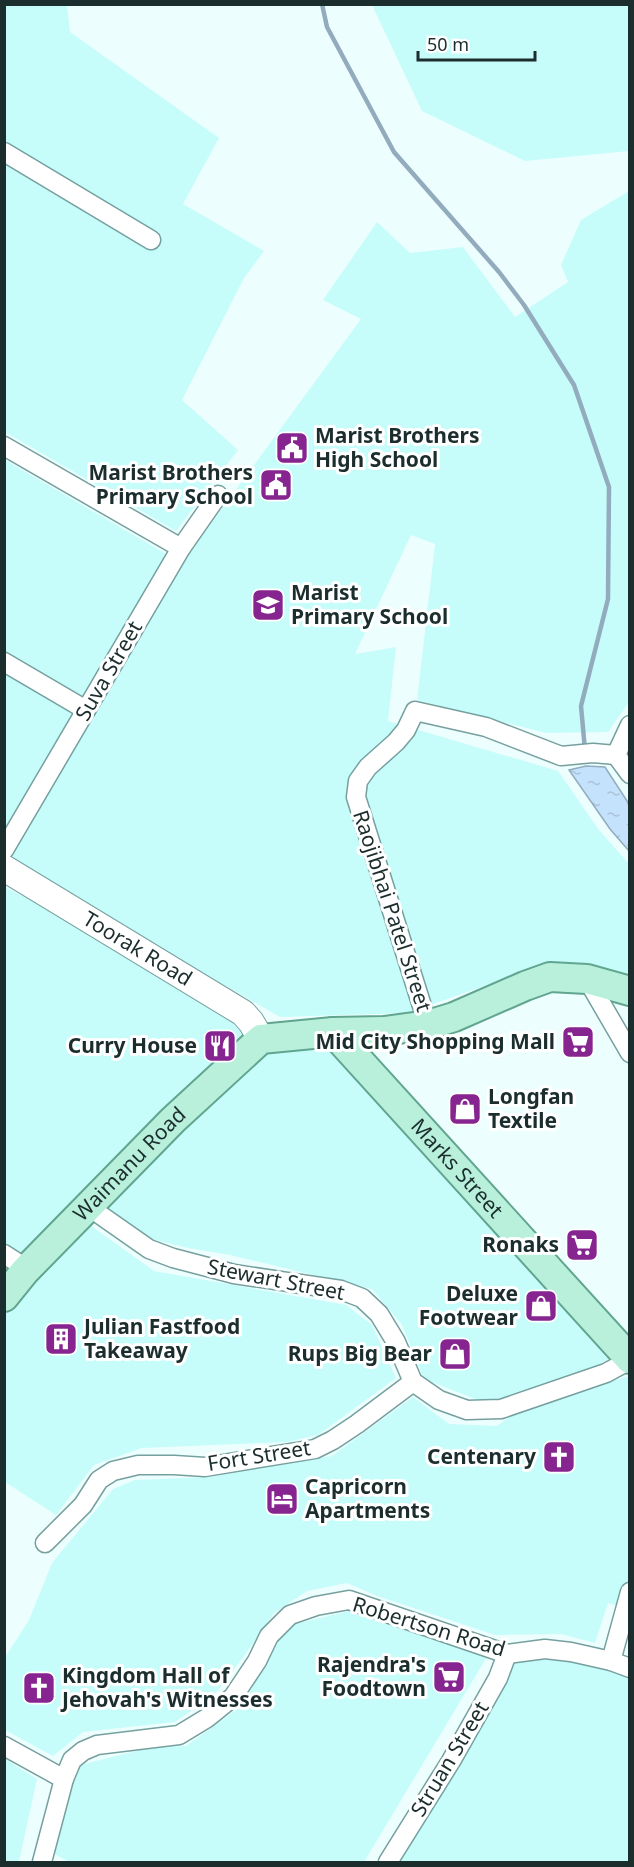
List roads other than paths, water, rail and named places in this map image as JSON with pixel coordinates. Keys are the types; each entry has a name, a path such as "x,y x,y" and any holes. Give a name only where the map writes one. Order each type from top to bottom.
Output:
{"main road":[{"name":"Toorak Road","path":"4,868 243,1013 261,1039"},
{"path":"261,1039 333,1032 384,1031 428,1025 454,1017 550,976 587,979 630,991"},
{"name":"Marks Street","path":"333,1032 630,1359"},
{"name":"Waimanu Road","path":"4,1297 15,1263 89,1207 182,1112 261,1039"}],"street":[{"path":"4,152 152,240"},
{"path":"4,446 181,548"},
{"name":"Suva Street","path":"4,850 181,548 218,495"},
{"path":"4,662 86,710"},
{"name":"Raojibhai Patel Street","path":"428,1025 356,797 358,781 406,730 415,711 486,727 561,756 593,753 616,755"},
{"path":"630,725 616,755 630,774"},
{"path":"587,979 630,1053"},
{"name":"Stewart Street","path":"89,1207 148,1250 234,1274 341,1290 362,1298 380,1314 396,1342 413,1382"},
{"path":"413,1382 439,1400 466,1410 501,1409 606,1373 630,1359"},
{"name":"Fort Street","path":"45,1543 83,1505 99,1480 113,1471 138,1465 205,1467 315,1449 357,1424 413,1382"},
{"path":"610,1661 630,1592"},
{"name":"Robertson Road","path":"42,1863 64,1779 72,1760 83,1751 97,1745 179,1735 207,1718 233,1697 258,1661 269,1636 290,1615 316,1606 349,1600 507,1654 545,1649 571,1652 630,1668"},
{"name":"Struan Street","path":"388,1863 451,1761 498,1678 507,1654"},
{"path":"4,1746 64,1779"}],"water":[{"path":"586,766 605,767 629,804 629,851 610,829 569,770"}],"waterway":[{"path":"322,4 327,27 394,152 499,272 524,305 574,385 609,487 608,599 581,706 585,750"}],"place":[{"name":"Marist Brothers High School","path":"292,448"},
{"name":"Marist Brothers Primary School","path":"276,485"},
{"name":"Marist Primary School","path":"268,605"},
{"name":"Mid City Shopping Mall","path":"578,1042"},
{"name":"Curry House","path":"220,1046"},
{"name":"Longfan Textile","path":"465,1109"},
{"name":"Ronaks","path":"582,1245"},
{"name":"Deluxe Footwear","path":"541,1306"},
{"name":"Julian Fastfood Takeaway","path":"61,1339"},
{"name":"Rups Big Bear","path":"455,1354"},
{"name":"Centenary","path":"559,1457"},
{"name":"Capricorn Apartments","path":"282,1499"},
{"name":"Rajendra's Foodtown","path":"449,1677"},
{"name":"Kingdom Hall of Jehovah's Witnesses","path":"39,1688"}]}
